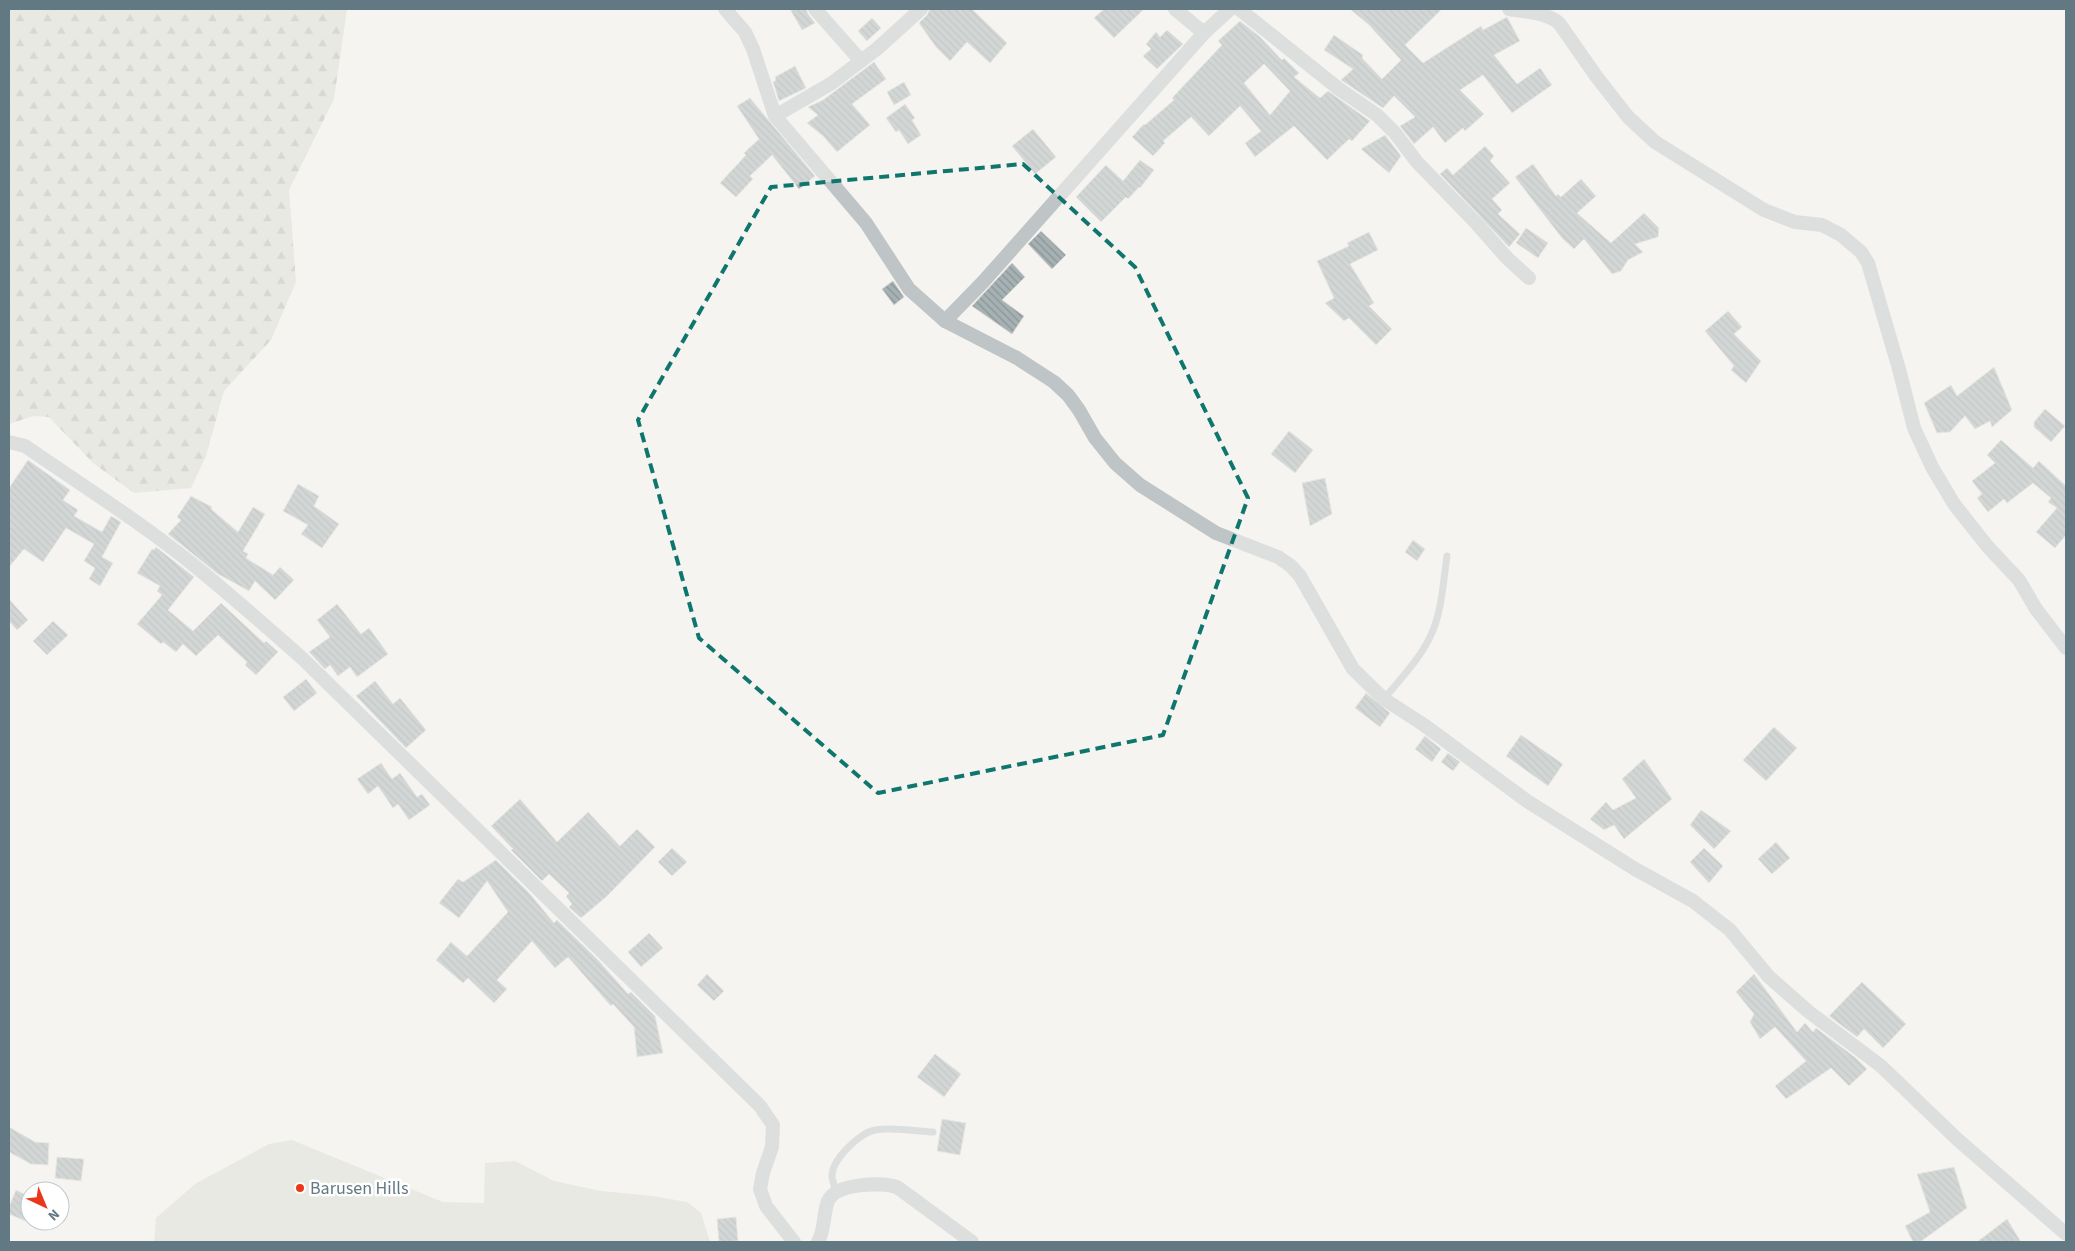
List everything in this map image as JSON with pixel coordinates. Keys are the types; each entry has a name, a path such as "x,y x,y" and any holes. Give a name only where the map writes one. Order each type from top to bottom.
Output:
{"street":[{"path":"725,9 745,32 775,116 866,223 909,290 945,321 1017,358 1054,382 1068,395 1079,410 1094,438 1110,457 1140,485 1216,533 1278,557 1291,566 1300,576 1353,669 1384,700 1424,725 1527,801 1635,869 1693,901 1730,930 1769,977 1809,1012 1881,1066 1957,1139 2066,1234"},
{"path":"815,9 861,61"},
{"path":"775,116 832,83 861,61 921,9"},
{"path":"1175,9 1204,33"},
{"path":"945,321 983,282 1204,33 1230,9"},
{"path":"1239,9 1338,88 1377,116 1395,133 1417,162 1528,278"},
{"path":"1508,9 1540,14 1559,23 1596,76 1628,117 1655,142 1764,210 1795,222 1822,224 1841,235 1861,252 1868,264 1900,369 1914,428 1932,467 1954,504 1988,547 2019,580 2036,609 2066,648"},
{"path":"9,442 25,446 141,525 196,566 262,623 303,660 760,1106 774,1124 772,1147 760,1189 766,1206 794,1242"},
{"path":"818,1242 829,1199 836,1191 844,1188 887,1184 897,1187 972,1242"}],"lane":[{"path":"1384,700 1421,653 1431,635 1436,619 1447,556"},
{"path":"836,1191 832,1176 835,1164 842,1154 874,1130 933,1132"}],"highlighted area":[{"path":"1023,164 1135,267 1248,498 1163,735 878,793 699,638 638,420 771,187"}],"green space":[{"path":"9,9 347,9 334,99 289,190 296,282 271,340 224,391 206,456 191,488 134,493 93,463 49,417 33,416 9,424"},
{"name":"Barusen Hills","path":"292,1140 443,1202 484,1203 485,1163 515,1161 554,1181 601,1191 653,1196 687,1202 701,1213 710,1242 154,1242 156,1218 195,1184 269,1144"}],"building":[{"path":"790,9 806,9 815,23 802,30"},
{"path":"930,9 972,9 1007,43 990,63 967,42 950,61 936,47 919,23"},
{"path":"1104,9 1144,9 1114,38 1094,18"},
{"path":"1350,9 1442,9 1405,45 1423,63 1481,26 1483,30 1507,17 1520,41 1494,55 1517,84 1540,68 1552,85 1512,113 1483,75 1460,90 1484,114 1465,131 1463,128 1445,143 1433,127 1414,144 1400,126 1415,117 1394,96 1383,108 1341,80 1353,69 1324,50 1334,35 1363,55 1362,58 1382,79 1401,60 1369,25"},
{"path":"872,18 881,28 867,41 858,31"},
{"path":"1240,21 1259,36 1282,60 1284,58 1299,73 1294,77 1320,98 1328,91 1370,121 1352,141 1349,139 1327,160 1294,126 1255,157 1245,143 1261,131 1240,106 1209,136 1191,117 1163,141 1165,143 1153,156 1132,137 1144,124 1174,100 1172,98 1222,45 1218,41","holes":["1264,64 1290,91 1270,115 1244,83"]},
{"path":"1167,30 1183,44 1157,69 1143,56 1151,49 1146,44 1156,32 1160,37"},
{"path":"874,62 886,79 852,104 870,125 837,152 823,136 807,123 818,115 808,107 823,100"},
{"path":"795,66 806,88 779,101 773,82 776,80 775,77"},
{"path":"904,82 911,95 894,105 887,92"},
{"path":"750,98 815,176 799,189 772,155 750,176 753,179 736,197 720,183 746,155 744,153 759,139 737,106"},
{"path":"905,104 915,118 912,120 921,135 908,144 899,130 896,132 886,118"},
{"path":"1033,129 1056,157 1035,174 1012,146"},
{"path":"1385,135 1401,156 1389,173 1361,149"},
{"path":"1485,146 1494,156 1490,161 1510,183 1492,199 1502,210 1498,214 1520,234 1509,247 1440,174 1447,168 1453,175"},
{"path":"1140,160 1154,170 1140,188 1128,199 1126,197 1101,222 1076,197 1106,165 1123,181"},
{"path":"1533,164 1556,196 1558,194 1561,197 1581,179 1596,196 1577,213 1611,243 1644,213 1659,228 1658,237 1635,244 1643,252 1628,260 1621,271 1612,274 1584,239 1574,249 1562,238 1515,177"},
{"path":"1526,228 1548,243 1538,258 1516,243"},
{"path":"1041,231 1066,255 1052,269 1028,244"},
{"path":"1369,232 1378,250 1350,264 1374,303 1369,306 1392,329 1376,345 1349,318 1344,321 1325,303 1334,298 1317,261 1349,246 1347,243"},
{"path":"1012,263 1025,277 1002,300 1024,316 1012,334 972,306"},
{"path":"893,281 904,297 894,305 882,289"},
{"path":"1728,311 1742,327 1734,334 1761,361 1746,383 1731,370 1734,366 1705,331"},
{"path":"1994,367 2012,410 1992,427 1990,421 1975,429 1965,416 1950,432 1937,433 1924,403 1951,385 1957,396"},
{"path":"2045,409 2065,426 2051,442 2034,427 2034,422"},
{"path":"1289,431 1313,450 1295,473 1271,454"},
{"path":"2001,440 2033,468 2039,461 2066,486 2066,535 2055,548 2036,532 2057,508 2048,502 2051,498 2033,483 2007,503 2004,499 1988,512 1977,498 1982,494 1972,481 1995,463 1987,455"},
{"path":"28,460 70,490 63,500 78,510 74,516 102,532 111,516 121,522 102,557 113,563 100,586 89,579 95,568 84,561 94,544 66,528 43,562 24,549 9,567 9,488"},
{"path":"1325,478 1332,514 1310,526 1302,483"},
{"path":"298,484 319,496 314,506 339,524 322,548 301,534 308,525 283,511"},
{"path":"191,496 212,507 211,509 238,532 253,507 265,514 243,551 248,554 246,558 273,575 280,567 294,580 275,600 255,581 249,591 218,574 168,534 181,520 177,517"},
{"path":"1413,540 1425,549 1417,561 1405,552"},
{"path":"156,547 194,577 168,610 193,631 221,603 264,643 266,641 278,652 256,675 245,665 247,662 218,635 196,656 183,644 176,652 163,642 161,644 137,624 162,595 157,591 160,586 137,573 152,549 154,550"},
{"path":"9,599 28,620 17,630 9,621"},
{"path":"337,604 361,634 369,628 388,654 357,677 350,667 338,676 330,665 325,669 309,652 330,637 317,620"},
{"path":"53,621 68,635 47,655 33,641"},
{"path":"306,679 317,693 294,711 283,697"},
{"path":"375,681 393,704 400,698 426,730 406,748 356,696"},
{"path":"1366,693 1390,713 1380,727 1355,708"},
{"path":"1774,727 1797,748 1766,781 1743,760"},
{"path":"1521,735 1563,764 1548,786 1506,756"},
{"path":"1425,736 1441,749 1432,762 1415,749"},
{"path":"1448,753 1460,762 1453,771 1441,762"},
{"path":"1644,759 1672,799 1624,839 1614,825 1604,830 1590,819 1606,802 1613,810 1636,798 1622,779"},
{"path":"381,763 392,779 400,773 417,797 422,794 430,805 409,820 398,804 393,808 378,786 368,794 357,779"},
{"path":"520,799 557,842 588,812 620,846 637,829 655,847 606,897 581,918 569,907 572,904 566,896 569,893 549,874 542,881 511,850 513,849 491,826"},
{"path":"1701,810 1731,831 1714,849 1690,825"},
{"path":"1776,842 1790,858 1772,874 1758,859"},
{"path":"672,848 687,862 672,876 658,862"},
{"path":"1704,848 1723,866 1709,883 1690,862"},
{"path":"496,860 530,894 554,923 557,920 598,960 628,994 631,992 655,1016 663,1053 637,1057 634,1027 613,1004 611,1006 568,957 555,968 532,941 497,980 507,989 494,1003 468,978 463,983 436,960 451,942 467,956 508,912 487,881 459,918 439,903 458,879 463,882"},
{"path":"649,933 663,948 641,967 628,952"},
{"path":"707,974 724,991 714,1001 697,985"},
{"path":"1754,974 1797,1032 1805,1023 1813,1032 1816,1028 1856,1058 1867,1069 1849,1086 1831,1068 1786,1099 1775,1086 1806,1061 1775,1027 1760,1039 1750,1022 1754,1014 1736,992"},
{"path":"1862,982 1906,1024 1883,1048 1864,1029 1857,1037 1829,1016"},
{"path":"935,1054 961,1074 944,1097 917,1077"},
{"path":"942,1119 966,1123 960,1155 937,1151"},
{"path":"9,1127 35,1142 49,1143 48,1165 31,1164 9,1152"},
{"path":"57,1157 84,1159 81,1181 55,1178"},
{"path":"1954,1167 1967,1208 1920,1242 1913,1242 1905,1226 1930,1212 1917,1174"},
{"path":"16,1190 20,1192 20,1219 9,1214 9,1207"},
{"path":"736,1217 738,1241 719,1242 717,1219"},
{"path":"2007,1219 2021,1242 1977,1242"}],"place":[{"name":"Barusen Hills","path":"300,1188"}]}
